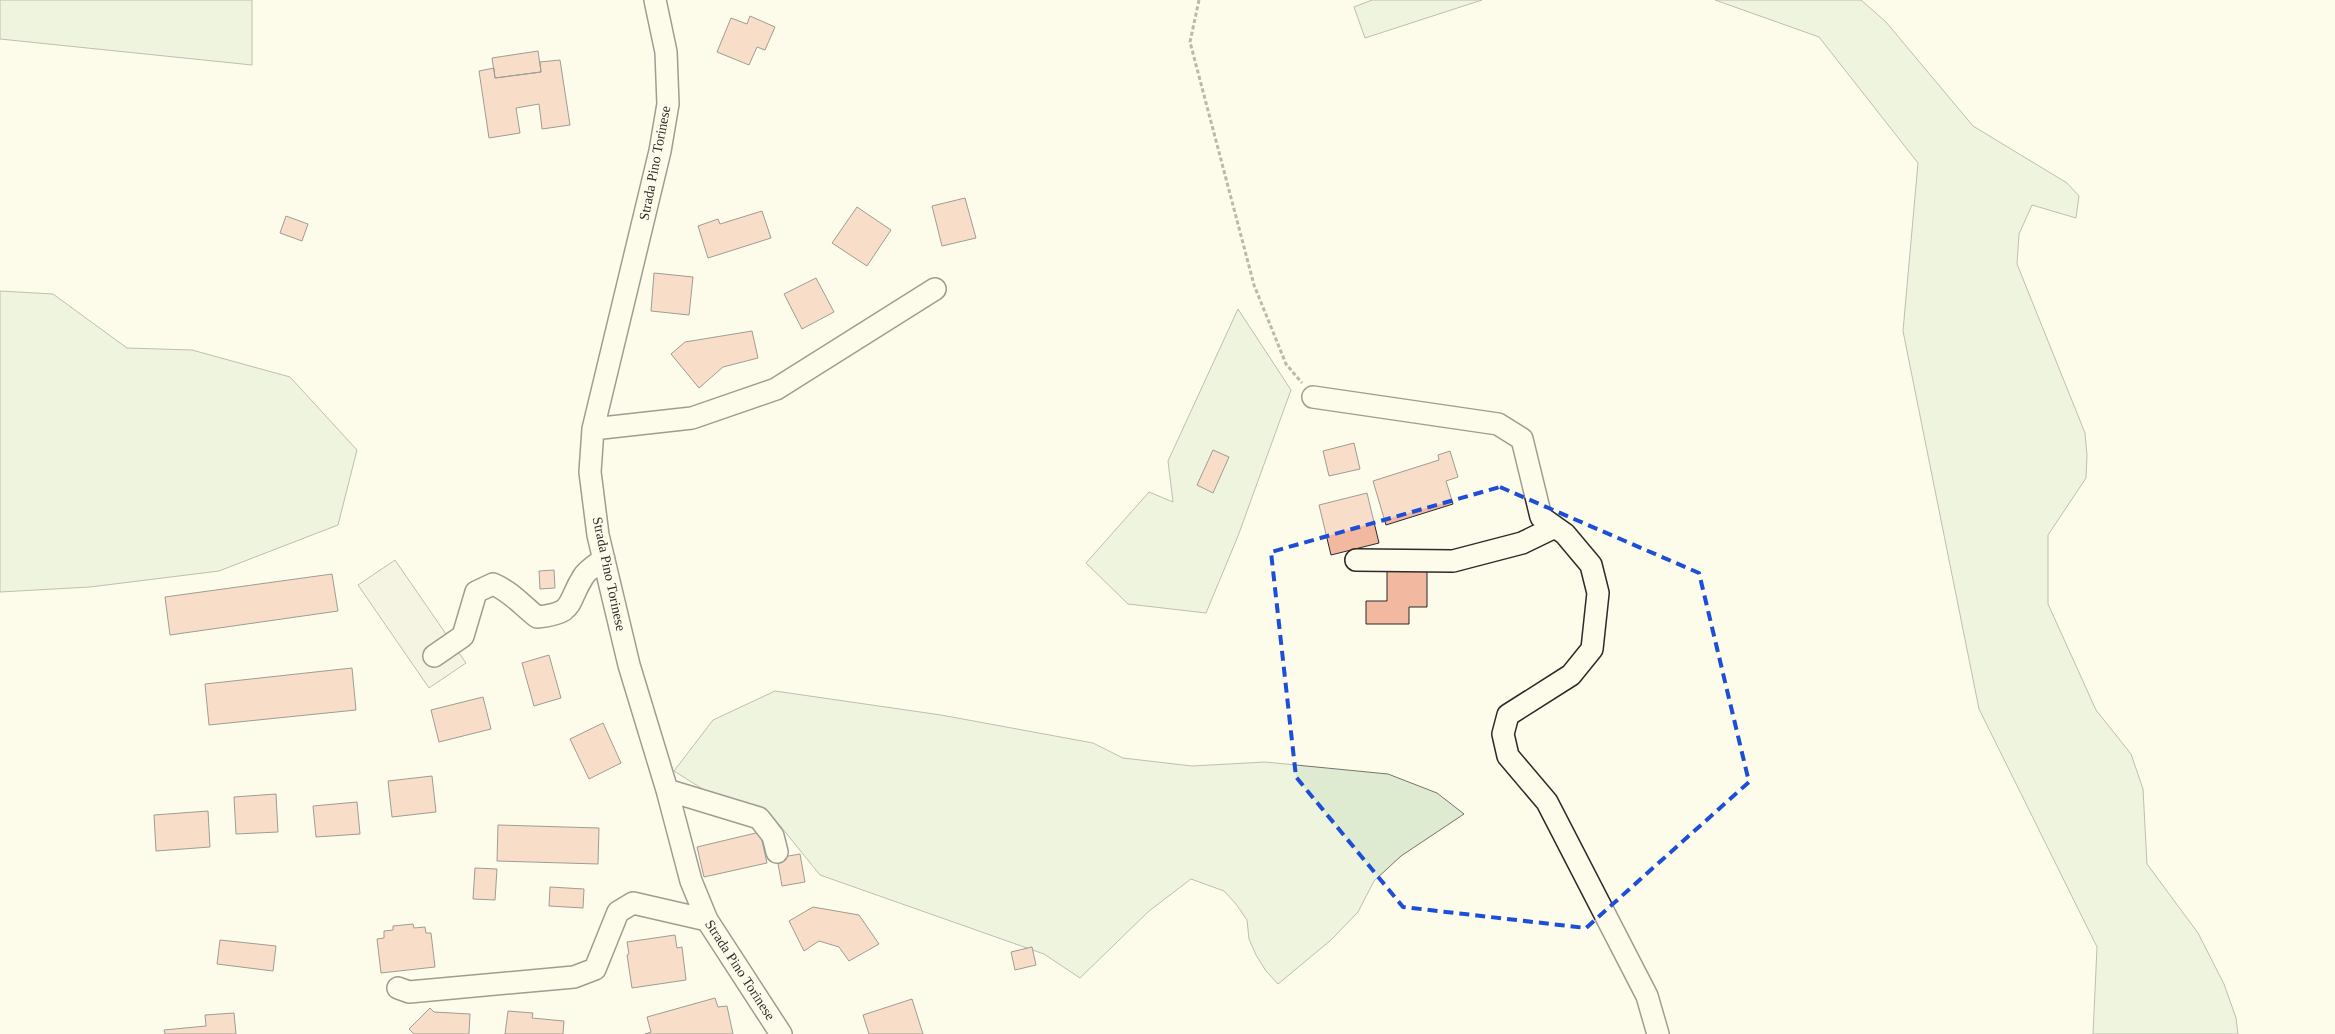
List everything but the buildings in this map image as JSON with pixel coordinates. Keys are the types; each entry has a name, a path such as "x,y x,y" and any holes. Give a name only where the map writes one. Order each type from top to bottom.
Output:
{"street":[{"name":"Strada Pino Torinese","path":"655,0 666,52 668,104 660,151 593,429 590,472 598,535 629,665 667,790 691,881 707,920 781,1034"},
{"path":"593,429 692,418 776,389 935,289"},
{"path":"1313,397 1498,424 1522,440 1541,517 1565,534 1591,565 1598,593 1592,649 1571,675 1508,715 1503,734 1508,756 1547,802 1646,996 1658,1034"},
{"path":"1356,560 1453,561 1522,544 1555,527"},
{"path":"434,656 463,636 476,592 492,584 506,589 518,602 537,617 557,614 572,602 584,575 604,559"},
{"path":"667,790 759,818 773,836 777,852"},
{"path":"398,988 409,992 574,977 595,969 618,912 633,903 707,920"}],"path":[{"path":"1199,0 1190,42 1254,285 1286,364 1313,397"}],"highlighted area":[{"path":"1500,487 1699,573 1749,782 1586,928 1403,907 1296,777 1271,552"}],"green space":[{"path":"0,0 252,0 252,65 0,39"},
{"path":"1372,0 1482,0 1365,38 1354,7"},
{"path":"1715,0 1861,0 1886,22 1973,126 2067,183 2079,196 2076,218 2032,205 2019,234 2017,264 2085,433 2087,455 2086,478 2048,535 2048,604 2096,710 2131,754 2143,789 2147,864 2198,933 2224,984 2236,1018 2238,1034 2093,1034 2097,947 1979,709 1903,331 1918,163 1819,37"},
{"path":"0,291 53,294 127,348 192,350 290,377 357,450 338,525 219,571 90,587 0,592"},
{"path":"1238,309 1291,390 1238,536 1206,613 1128,604 1086,563 1149,492 1173,502 1168,461"},
{"path":"775,691 941,715 1093,743 1123,758 1192,766 1265,762 1388,774 1437,793 1464,814 1401,856 1374,881 1358,912 1331,940 1278,984 1266,971 1256,955 1249,939 1247,920 1236,904 1224,891 1191,879 1149,911 1080,978 1044,954 820,875 769,812 709,793 674,771 713,720"}],"shaded area":[{"path":"395,560 466,663 429,688 358,585"}]}
